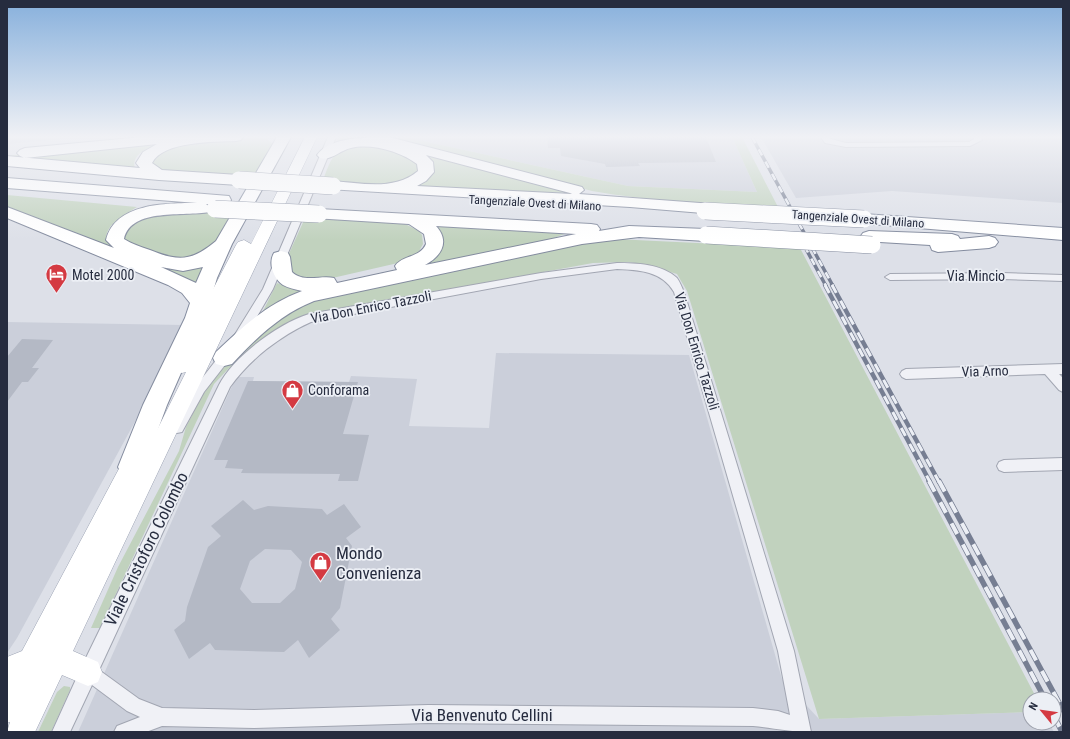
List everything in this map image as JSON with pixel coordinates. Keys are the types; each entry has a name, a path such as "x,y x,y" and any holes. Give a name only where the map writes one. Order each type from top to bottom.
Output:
{"highway":[{"name":"Tangenziale Ovest di Milano","path":"19,171 223,197"},
{"path":"120,171 158,175"},
{"path":"152,171 158,175 223,197"},
{"path":"140,467 155,405 186,339 207,278 261,171"},
{"path":"325,200 375,188 400,186 416,180 426,171"},
{"path":"510,171 630,202"},
{"name":"Tangenziale Ovest di Milano","path":"7,183 223,197 705,209 1063,234"},
{"path":"375,188 630,202 705,209"},
{"path":"7,193 325,200 412,219 644,231 707,232 939,246 989,242 1063,247"},
{"path":"223,197 139,216 120,227 116,233 115,240 121,245 159,262 178,266 205,260 223,244"},
{"name":"Tangenziale Ovest di Milano","path":"325,200 707,232"},
{"path":"7,212 175,280 193,292 199,302"},
{"path":"281,257 280,268 284,277 290,281 306,284 348,279 412,264 429,255 434,248 435,240 428,229 412,219"},
{"path":"230,363 247,334 268,315 286,304 310,295 582,238 644,231"}],"main road":[{"path":"20,732 44,661 140,467 282,171"},
{"path":"140,467 293,171"},
{"path":"7,709 44,661"},
{"path":"7,672 44,661 76,664 88,672"}],"street":[{"path":"140,467 179,425 200,389 230,363 258,308 318,171"},
{"name":"Via Don Enrico Tazzoli","path":"230,363 290,327 312,318 541,276 612,266 645,268 668,276 675,283 679,292 783,644 801,730"},
{"name":"Via Mincio","path":"890,277 1002,276 1063,278"},
{"name":"Viale Cristoforo Colombo","path":"61,732 88,672 225,385 230,363"},
{"path":"1048,369 1063,387"},
{"name":"Via Arno","path":"906,374 1063,369"},
{"path":"1004,466 1063,464"},
{"path":"88,672 133,704 162,717"},
{"name":"Via Benvenuto Cellini","path":"162,717 254,718 428,714 753,716 778,720 801,730"},
{"path":"123,732 162,717"}],"shaded area":[{"path":"562,171 748,171 757,192 628,186"},
{"path":"781,171 1063,171 1063,203 892,191 796,198"},
{"path":"7,322 183,325 144,405 17,638 7,653"},
{"path":"496,353 689,355 782,679 819,719 1022,712 1022,731 1054,732 78,732 236,377 254,377 253,381 349,382 351,376 417,379 409,426 489,428"}],"green space":[{"path":"166,171 261,171 258,177"},
{"path":"327,171 416,171 407,179 394,183 362,184 323,180"},
{"path":"426,171 490,171 570,193 410,187"},
{"path":"520,171 562,171 628,186 757,192 748,171 760,171 778,207 638,198 592,191"},
{"path":"7,195 137,207 113,223 107,233 106,238 113,248 169,269 210,262 194,286 7,209"},
{"path":"175,210 235,214 216,248 178,262 122,240 121,231 134,220"},
{"path":"305,218 386,221 405,224 419,231 422,235 423,244 418,253 398,263 309,282 285,269 287,258"},
{"path":"432,224 567,233 546,241 263,311 277,283 291,288 332,284 407,267 421,262"},
{"path":"615,239 800,248 1033,691 1022,691 1022,712 819,719 687,291 677,274 643,264 628,262 593,263 306,315 284,325 229,368 214,384 100,628 91,628 118,567 179,451 186,427 202,396 226,362 296,304 559,247"},
{"path":"64,686 70,687 70,690 51,732 38,732 57,692"}],"building":[{"path":"22,339 53,340 32,368 39,368 28,382 22,382 7,402 7,357"},
{"name":"Conforama","path":"248,381 358,382 343,434 369,435 358,481 338,481 340,474 241,473 243,469 225,468 228,460 214,460"},
{"name":"Mondo Convenienza","path":"243,500 254,510 268,506 322,509 327,515 344,504 361,527 346,538 352,546 340,608 331,619 340,630 309,658 298,640 284,652 215,650 210,643 189,659 174,630 185,621 187,607 208,547 221,536 211,526","holes":["265,549 291,550 302,562 295,589 280,603 252,603 240,589 250,561"]}],"railway":[{"path":"771,171 833,286"},
{"path":"798,234 826,286"},
{"path":"825,285 930,482"},
{"path":"832,285 939,482"},
{"path":"929,481 1041,691"},
{"path":"939,481 1063,710"}],"place":[{"name":"Motel 2000","path":"57,294"},
{"name":"Conforama","path":"293,410"},
{"name":"Mondo Convenienza","path":"321,582"}]}
